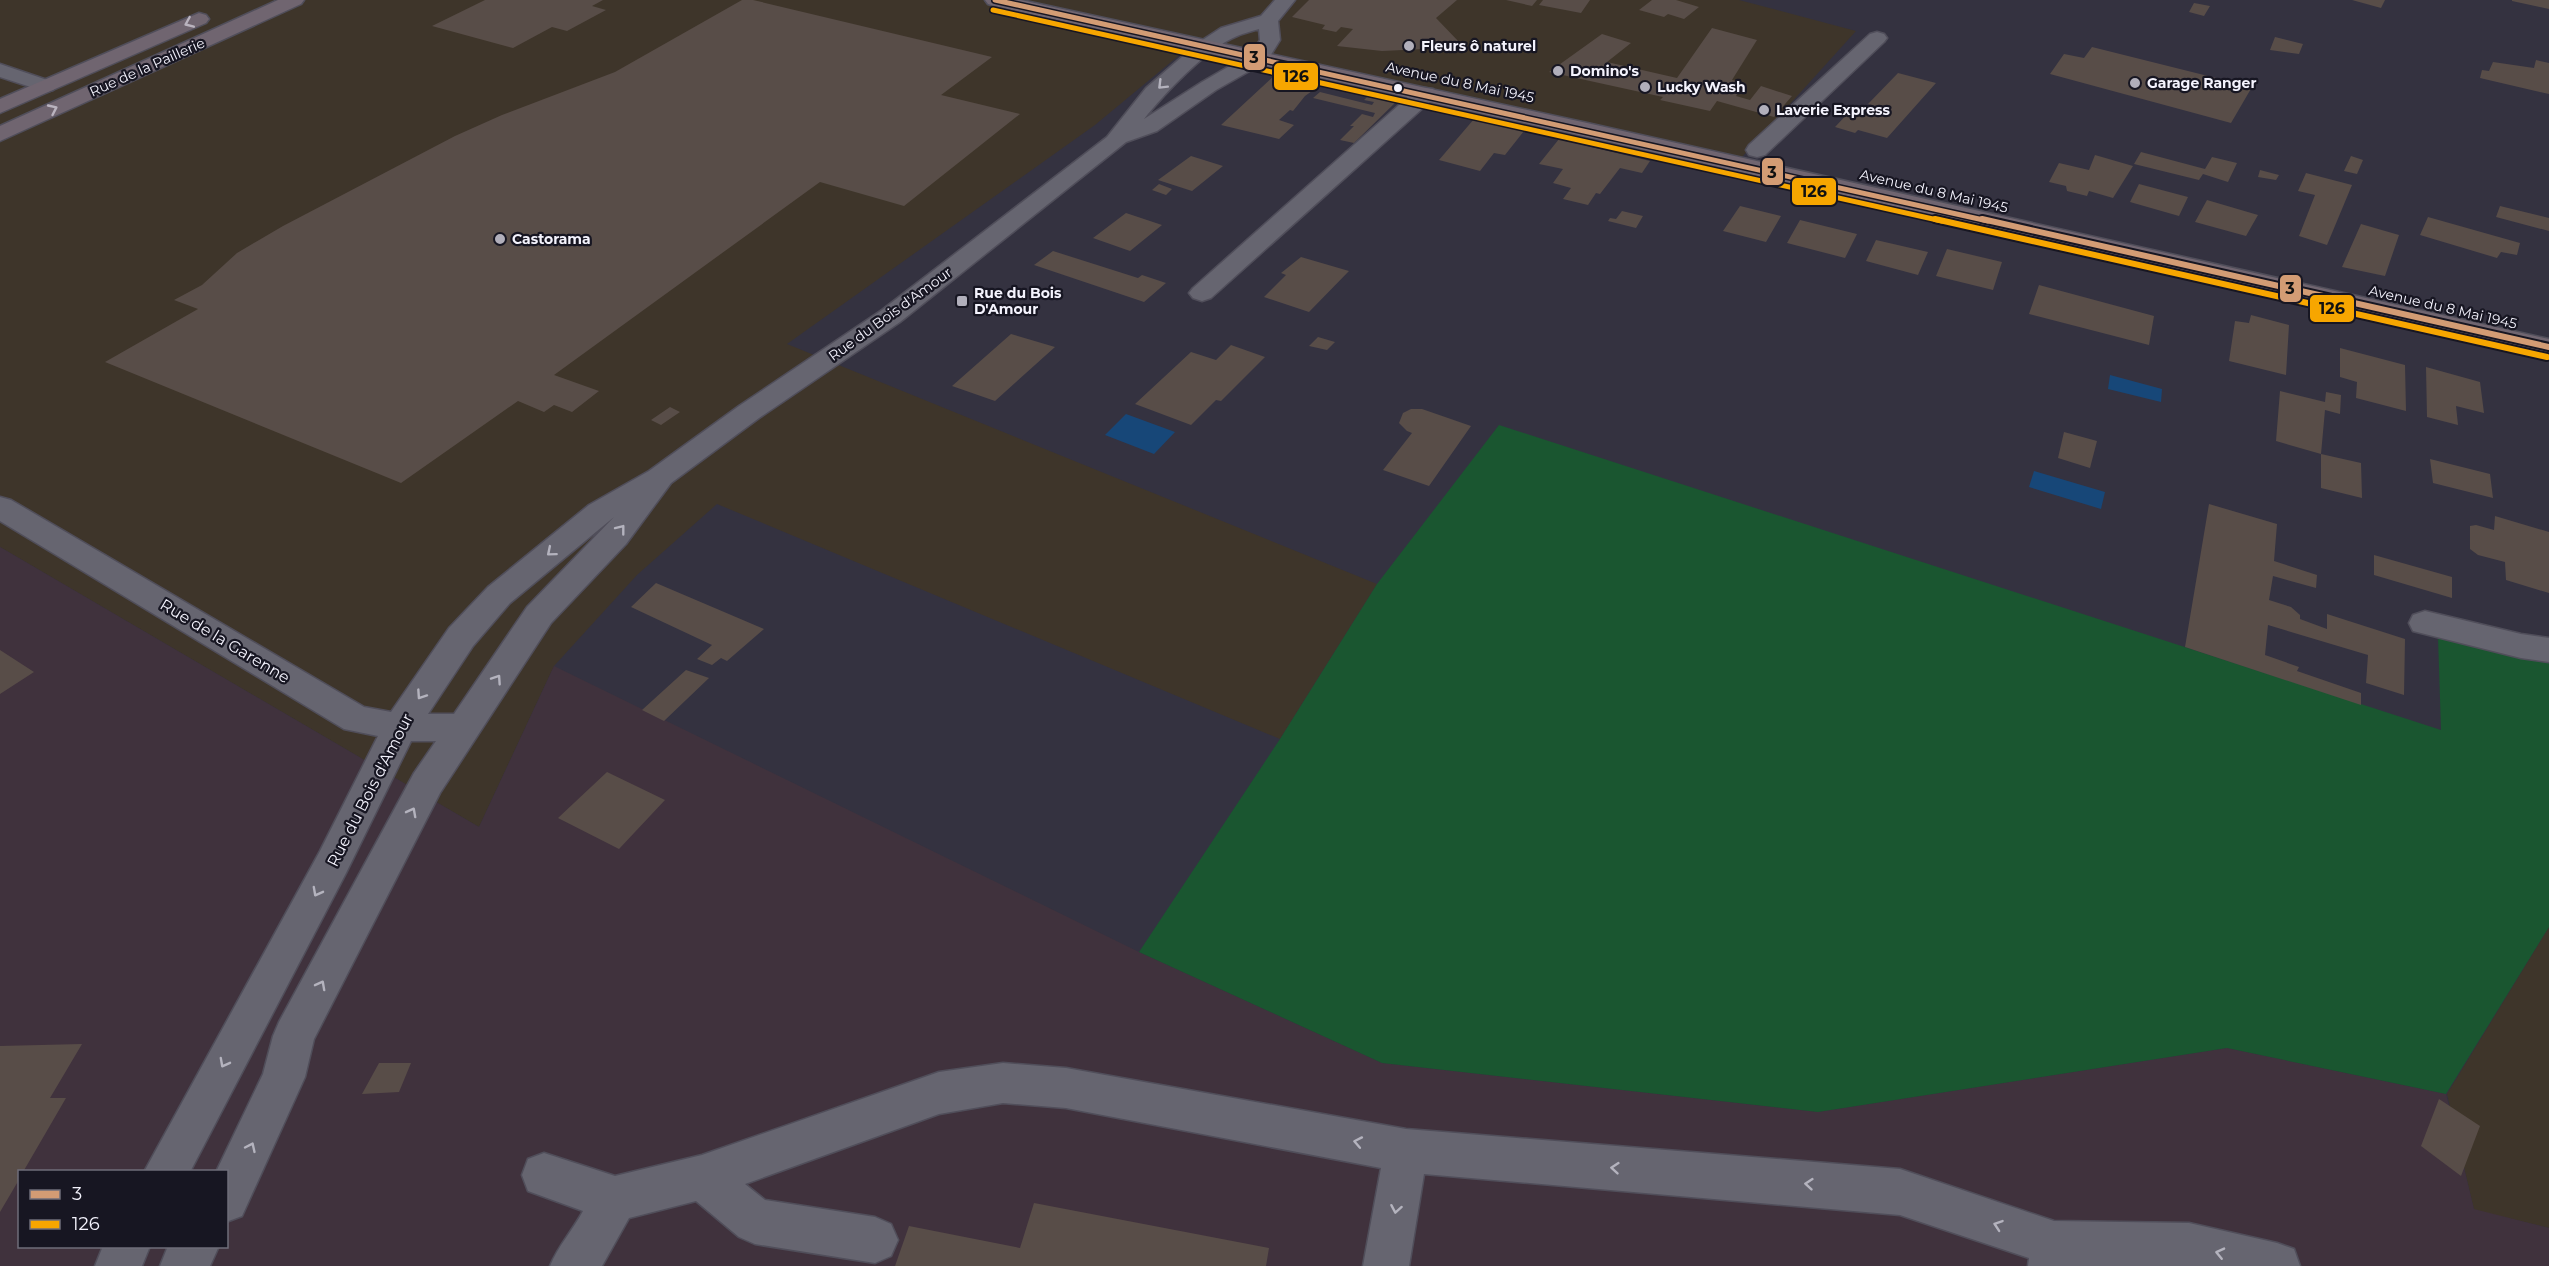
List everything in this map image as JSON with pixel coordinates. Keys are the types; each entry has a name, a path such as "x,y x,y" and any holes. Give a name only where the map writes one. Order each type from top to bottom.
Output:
{"main road":[{"name":"Rue de la Paillerie","path":"0,134 294,0"},
{"name":"Avenue du 8 Mai 1945","path":"995,0 1104,22 1205,47 1266,39 1425,94 2549,347"},
{"name":"Avenue du 8 Mai 1945","path":"1073,0 1266,39 2549,331"},
{"name":"Rue de la Paillerie","path":"0,107 221,9"},
{"path":"0,123 23,109 45,86 106,85"}],"street":[{"path":"1266,39 1285,0"},
{"name":"Rue du Bois d'Amour","path":"167,1170 333,862 400,727 461,637 499,595 600,512 659,478 748,412 891,316 1114,142 1154,93 1205,47 1228,32"},
{"path":"1757,150 1877,38"},
{"name":"Rue du Bois d'Amour","path":"1114,142 1149,126 1209,86 1266,39"},
{"path":"0,70 45,86"},
{"path":"0,88 45,86"},
{"path":"1202,293 1425,94"},
{"name":"Rue du Bois d'Amour","path":"228,1196 284,1077 294,1036 427,783 539,615 615,537 659,478"},
{"name":"Rue de la Garenne","path":"0,507 356,719 400,727 465,728"},
{"path":"2425,623 2521,646 2549,650"},
{"path":"544,1175 615,1199 702,1178 939,1093 1004,1083 1066,1088 1406,1151 1900,1192 2052,1255 2189,1246 2277,1266"},
{"path":"1386,1266 1406,1151"},
{"path":"702,1178 755,1221 875,1240"},
{"path":"573,1266 591,1243 615,1199"},
{"path":"118,1266 126,1248"},
{"path":"183,1266 195,1248"}],"shaded area":[{"path":"0,0 1739,0 1856,31 1742,157 1200,38 1095,125 787,344 1377,584 1280,739 717,504 637,575 554,666 479,827 0,547"},
{"path":"0,547 479,827 554,666 1139,952 1382,1063 1818,1112 2227,1048 2446,1094 2474,1209 2549,1228 2549,1266 0,1266"},
{"path":"2549,927 2549,1228 2474,1210 2447,1094"}],"green space":[{"path":"1499,425 2441,730 2438,637 2549,663 2549,927 2446,1094 2227,1048 1818,1112 1382,1063 1139,952 1280,739 1377,584"}],"water":[{"path":"2110,375 2162,389 2161,402 2108,389"},
{"path":"1126,414 1175,432 1154,454 1105,435"},
{"path":"2034,471 2105,492 2101,509 2029,487"}],"building":[{"path":"485,0 603,0 592,6 606,10 567,31 552,27 513,48 432,26"},
{"name":"Castorama","path":"742,0 753,0 992,57 941,95 1020,114 904,206 820,182 554,375 599,391 572,412 554,405 544,412 518,401 401,483 105,362 198,309 174,300 202,285 237,253 283,226 455,136 502,115 615,72"},
{"path":"1309,0 1457,0 1436,18 1460,43 1424,49 1382,51 1337,46 1353,29 1341,27 1336,32 1322,29 1325,25 1292,17"},
{"path":"1506,0 1537,0 1532,6"},
{"path":"1543,0 1590,0 1581,13 1539,5"},
{"path":"1652,0 1676,0 1699,7 1684,19 1668,14 1664,17 1639,10"},
{"path":"2352,0 2385,0 2381,8"},
{"path":"2549,0 2549,9 2512,1"},
{"path":"2194,3 2210,6 2204,16 2189,12"},
{"path":"1712,28 1757,40 1732,80 1746,83 1736,96 1750,100 1761,86 1792,96 1774,117 1717,101 1710,111 1660,100 1663,97 1549,72 1602,34 1631,43 1607,62 1677,78"},
{"path":"2275,37 2303,44 2299,54 2270,50"},
{"name":"Garage Ranger","path":"2092,47 2252,87 2231,123 2050,74 2064,54 2084,58"},
{"path":"2536,60 2549,63 2549,94 2480,78 2482,70 2489,71 2493,62 2534,68"},
{"path":"1277,73 1322,84 1305,96 1293,111 1290,110 1279,120 1294,125 1279,139 1221,125"},
{"path":"1898,73 1936,83 1887,138 1858,130 1855,133 1835,127 1851,110 1871,115 1879,107 1868,104"},
{"path":"1320,92 1372,105 1374,102 1364,100 1369,95 1397,101 1354,143 1340,140 1362,114 1373,117 1375,113 1313,98"},
{"path":"1474,119 1524,131 1505,155 1494,153 1480,171 1439,160"},
{"path":"1559,139 1650,161 1642,173 1620,168 1600,194 1596,193 1588,205 1563,199 1571,188 1553,183 1563,169 1539,164"},
{"path":"2141,152 2205,169 2212,157 2237,163 2228,182 2203,174 2199,180 2134,164"},
{"path":"2095,155 2133,166 2113,198 2089,191 2087,196 2067,191 2066,186 2049,182 2059,163 2089,170"},
{"path":"1191,156 1223,166 1192,191 1158,180"},
{"path":"2351,156 2363,160 2357,174 2344,171"},
{"path":"2260,170 2279,175 2276,180 2258,177"},
{"path":"2306,173 2352,185 2327,245 2299,236 2315,195 2298,191"},
{"path":"1159,184 1172,189 1166,195 1152,190"},
{"path":"2139,184 2188,197 2179,216 2130,202"},
{"path":"2207,200 2258,215 2246,236 2195,222"},
{"path":"1740,206 1781,216 1766,242 1723,231"},
{"path":"2500,206 2549,218 2549,231 2496,217"},
{"path":"1622,211 1643,216 1636,228 1608,221 1610,218 1616,219"},
{"path":"1126,213 1162,225 1130,251 1093,238"},
{"path":"2428,217 2520,243 2517,255 2501,252 2497,258 2420,235"},
{"path":"1800,220 1857,234 1845,258 1787,243"},
{"path":"2361,224 2399,235 2385,276 2342,267"},
{"path":"1876,240 1928,252 1918,275 1866,261"},
{"path":"1947,249 2002,262 1993,290 1936,276"},
{"path":"1053,251 1138,278 1142,275 1166,283 1144,302 1034,265"},
{"path":"1301,257 1349,271 1309,312 1264,297 1286,275 1281,273"},
{"path":"2039,285 2154,316 2149,345 2029,314"},
{"path":"2251,315 2289,325 2286,375 2229,361 2235,321 2249,323"},
{"path":"1011,334 1055,347 995,401 952,386"},
{"path":"1318,337 1335,342 1327,350 1309,346"},
{"path":"1231,345 1265,357 1221,401 1216,400 1191,425 1135,404 1191,352 1216,360"},
{"path":"2340,348 2405,365 2406,411 2356,398 2357,382 2340,377"},
{"path":"2426,367 2480,382 2484,413 2456,406 2458,425 2427,417"},
{"path":"2280,391 2325,402 2326,392 2341,395 2340,414 2325,410 2321,454 2276,441"},
{"path":"670,407 680,412 661,425 651,420"},
{"path":"1411,409 1422,409 1471,426 1429,486 1383,470 1412,433 1399,423 1403,413"},
{"path":"2064,432 2097,441 2090,468 2058,458"},
{"path":"2321,454 2361,463 2362,498 2321,488"},
{"path":"2430,459 2490,474 2493,498 2433,483"},
{"path":"2209,504 2277,524 2274,561 2317,575 2316,588 2273,576 2269,600 2291,607 2300,615 2300,619 2327,629 2327,614 2405,639 2404,695 2366,683 2368,655 2268,625 2265,655 2299,667 2297,671 2361,693 2361,705 2185,647"},
{"path":"2495,516 2549,532 2549,593 2506,580 2505,562 2478,555 2470,549 2470,526 2476,525 2494,530"},
{"path":"2374,555 2452,577 2452,598 2374,575"},
{"path":"656,583 764,629 727,661 721,658 712,665 697,659 712,645 631,607"},
{"path":"0,650 34,672 0,694"},
{"path":"686,670 709,678 664,721 642,710"},
{"path":"607,772 665,800 619,849 558,818"},
{"path":"82,1044 50,1098 66,1098 24,1170 18,1170 18,1181 0,1212 0,1046"},
{"path":"379,1063 411,1063 399,1092 362,1094"},
{"path":"2439,1099 2480,1126 2461,1176 2421,1146"},
{"path":"1034,1203 1269,1248 1266,1266 895,1266 909,1226 1020,1248"}],"transit line":[{"name":"3","path":"995,0 1587,130 2549,347"},
{"name":"126","path":"993,10 1585,140 2547,357"}],"place":[{"name":"Fleurs ô naturel","path":"1409,46"},
{"name":"Domino's","path":"1558,71"},
{"name":"Garage Ranger","path":"2135,83"},
{"name":"Lucky Wash","path":"1645,87"},
{"name":"Laverie Express","path":"1764,110"},
{"name":"Castorama","path":"500,239"},
{"name":"Rue du Bois D'Amour","path":"962,301"}]}
